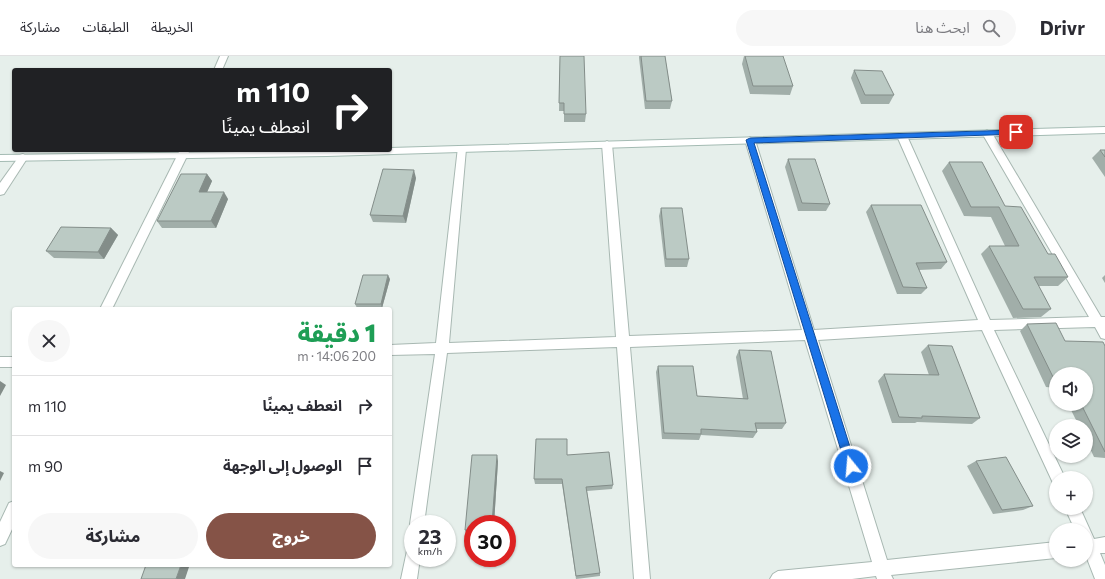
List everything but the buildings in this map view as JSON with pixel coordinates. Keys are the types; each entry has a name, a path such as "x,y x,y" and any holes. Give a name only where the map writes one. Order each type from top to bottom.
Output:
{"street":[{"path":"219,68 224,56"},
{"path":"392,150 1105,130"},
{"path":"987,133 1101,322 1105,334"},
{"path":"902,136 986,325 1055,471"},
{"path":"750,140 884,573"},
{"path":"607,144 642,579"},
{"path":"418,515 442,348 461,149"},
{"path":"0,158 184,152 107,307"},
{"path":"0,191 23,158"},
{"path":"392,350 811,335 986,325 1101,322"},
{"path":"0,362 12,362"},
{"path":"0,539 12,512"},
{"path":"1093,547 1103,579"},
{"path":"778,579 884,573 1049,551"},
{"path":"409,579 411,567"}],"route":[{"path":"851,466 750,140 1016,132"}]}
